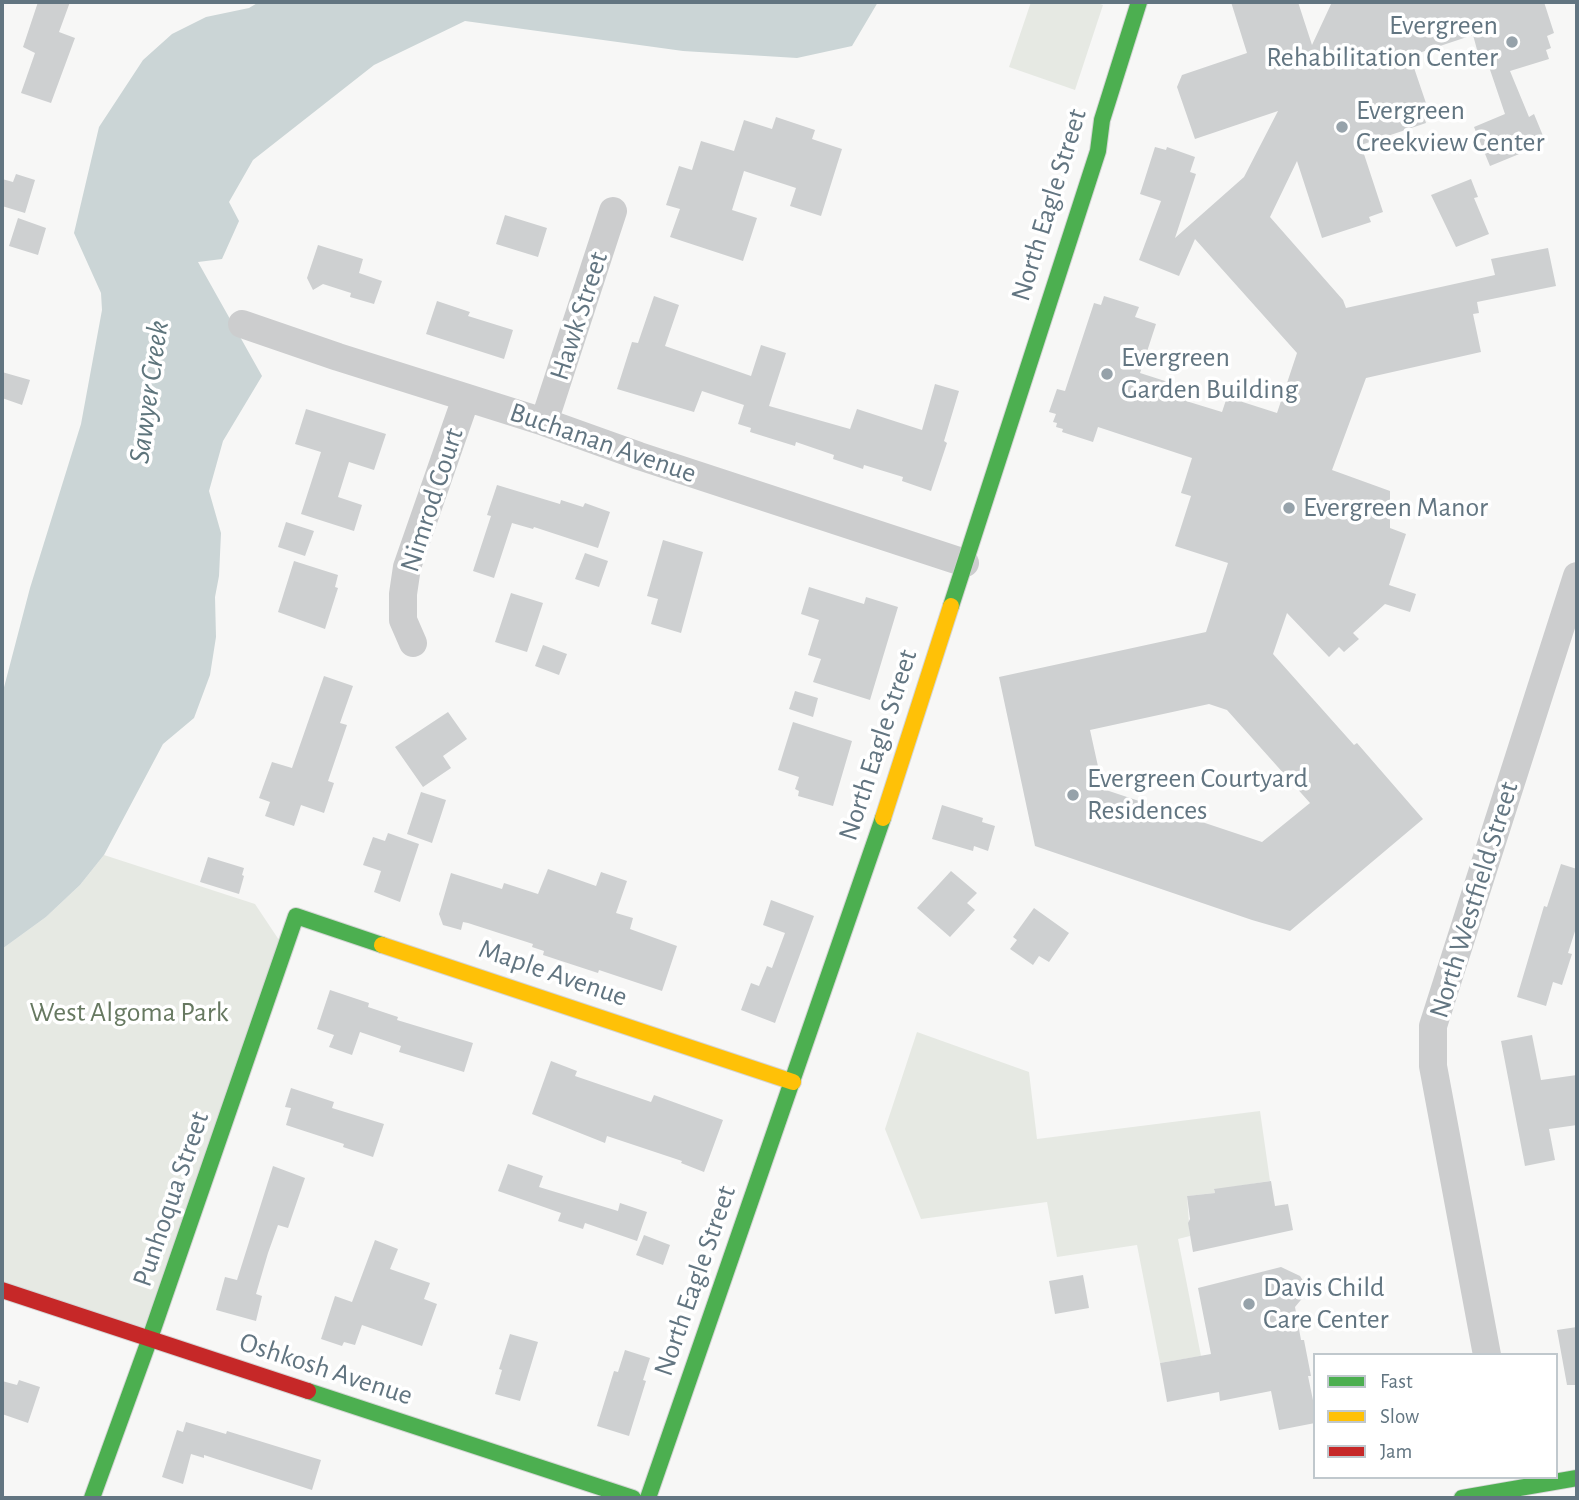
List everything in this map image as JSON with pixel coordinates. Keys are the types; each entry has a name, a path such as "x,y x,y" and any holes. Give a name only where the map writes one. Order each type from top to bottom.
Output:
{"street":[{"name":"North Eagle Street","path":"648,1498 870,853 1098,151 1102,120 1139,2"},
{"name":"Hawk Street","path":"544,422 613,211"},
{"name":"Buchanan Avenue","path":"242,324 965,563"},
{"name":"Nimrod Court","path":"413,643 403,620 402,594 407,567 466,398"},
{"name":"North Westfield Street","path":"1487,1353 1433,1066 1433,1026 1577,576"},
{"name":"Maple Avenue","path":"296,916 793,1082"},
{"name":"Punhoqua Street","path":"92,1498 296,916"},
{"name":"Oshkosh Avenue","path":"2,1290 633,1498"},
{"path":"1462,1498 1577,1478"}],"green space":[{"path":"1031,2 1094,2 1103,5 1075,90 1009,67"},
{"name":"West Algoma Park","path":"104,855 255,904 285,949 150,1338 2,1290 2,949 46,917 80,885"},
{"path":"917,1032 1029,1072 1037,1139 1260,1111 1270,1181 1187,1196 1190,1236 1178,1239 1201,1356 1160,1363 1137,1245 1057,1257 1047,1202 921,1219 885,1129"}],"water":[{"name":"Sawyer Creek","path":"259,2 878,2 852,46 797,58 683,51 465,21 374,65 253,160 229,202 239,221 222,259 198,262 262,376 223,441 209,491 221,533 215,597 216,637 210,675 194,718 163,744 104,855 80,885 46,917 2,949 2,695 30,588 81,424 102,310 101,293 74,233 99,127 143,60 172,34 206,17 249,8"}],"building":[{"path":"38,2 70,2 59,32 75,38 51,103 21,93 35,53 23,47"},
{"path":"1231,2 1298,2 1312,45 1332,2 1544,2 1554,33 1547,36 1551,48 1546,50 1549,59 1510,71 1529,117 1534,114 1546,143 1490,166 1474,127 1505,114 1485,55 1479,57 1473,35 1410,56 1428,109 1422,110 1426,123 1361,145 1383,212 1369,217 1371,222 1322,238 1297,161 1270,217 1343,300 1346,308 1495,275 1491,259 1548,248 1556,286 1477,302 1479,313 1473,314 1481,352 1366,378 1332,470 1390,491 1390,528 1406,534 1389,585 1416,594 1410,612 1385,604 1353,633 1359,639 1344,652 1339,647 1329,657 1287,613 1273,654 1354,745 1357,743 1423,819 1290,931 1035,846 999,677 1206,632 1228,563 1175,546 1191,496 1181,493 1192,458 1098,427 1093,442 1062,432 1063,429 1056,427 1057,423 1053,422 1056,414 1049,412 1057,389 1065,391 1094,303 1101,305 1104,296 1139,307 1135,317 1156,324 1140,373 1190,389 1186,401 1222,412 1227,397 1277,413 1297,353 1195,239 1179,276 1139,260 1161,201 1140,194 1155,147 1166,150 1167,147 1195,157 1190,172 1196,174 1175,238 1244,177 1278,111 1195,139 1177,87 1182,75 1247,53","holes":["1209,704 1227,710 1310,803 1262,842 1103,789 1090,730"]},
{"path":"776,117 815,130 812,139 842,149 821,216 790,206 796,188 744,171 732,210 757,218 743,261 670,237 680,209 666,205 679,166 692,170 701,141 734,151 744,120 772,129"},
{"path":"16,174 35,180 25,213 2,206 2,179 13,182"},
{"path":"1471,179 1478,197 1474,198 1489,234 1456,247 1431,195"},
{"path":"505,215 547,228 538,257 496,244"},
{"path":"18,218 46,228 38,255 9,246"},
{"path":"318,245 363,259 359,273 382,281 374,304 350,297 351,293 323,284 313,290 307,278"},
{"path":"654,296 679,305 665,346 751,376 761,345 786,353 769,406 850,429 857,409 922,430 935,384 959,391 944,441 947,443 931,491 902,481 903,477 864,465 863,469 833,459 834,455 796,442 795,446 750,432 751,428 738,424 744,405 702,391 694,412 617,389 632,342 638,343"},
{"path":"437,301 470,312 468,316 513,330 504,359 426,334"},
{"path":"2,372 30,380 22,405 2,398"},
{"path":"306,409 386,434 374,470 349,462 338,497 362,505 354,531 301,514 321,452 295,444"},
{"path":"497,485 560,504 561,500 583,507 585,503 610,512 598,548 534,527 533,529 512,523 494,578 473,571 491,516 487,515"},
{"path":"286,522 314,531 305,556 278,547"},
{"path":"663,540 703,552 681,633 651,624 658,599 647,596"},
{"path":"585,553 608,561 599,587 575,579"},
{"path":"294,561 338,575 335,587 338,588 325,629 278,612"},
{"path":"809,587 864,604 866,597 898,607 870,700 813,682 821,659 808,655 819,620 801,614"},
{"path":"511,593 543,603 527,652 495,642"},
{"path":"543,645 567,654 559,675 535,666"},
{"path":"324,676 353,686 340,723 347,725 328,781 334,783 324,813 301,805 294,826 265,816 270,802 259,798 272,762 292,768"},
{"path":"795,691 818,698 813,717 789,709"},
{"path":"448,712 467,739 443,756 451,768 423,787 395,747"},
{"path":"793,722 852,741 833,806 798,796 799,791 795,789 799,777 778,770"},
{"path":"421,792 446,800 432,843 407,834"},
{"path":"942,805 983,818 982,822 995,826 988,851 974,846 973,851 932,839"},
{"path":"388,833 419,844 400,902 374,892 381,871 363,865 373,837 385,841"},
{"path":"208,857 244,868 239,894 200,882"},
{"path":"1561,864 1577,869 1577,925 1568,953 1572,954 1562,985 1553,982 1546,1006 1517,997 1544,906 1547,907"},
{"path":"548,869 596,886 601,872 627,881 616,913 633,918 630,929 677,946 662,991 543,955 544,951 532,947 533,944 468,923 463,922 461,930 443,925 439,914 451,873 502,889 504,883 538,894"},
{"path":"951,871 977,893 967,903 975,910 950,937 917,908"},
{"path":"771,900 814,916 775,1023 741,1010 751,983 759,986 767,966 772,968 785,933 763,925"},
{"path":"1034,908 1069,933 1049,962 1039,956 1033,965 1010,949 1017,940 1013,937"},
{"path":"330,990 369,1003 368,1007 398,1017 397,1020 473,1043 464,1072 399,1052 401,1046 360,1032 352,1055 329,1047 334,1035 317,1029"},
{"path":"1532,1035 1541,1080 1577,1075 1577,1125 1549,1129 1555,1160 1525,1166 1501,1041"},
{"path":"551,1061 577,1071 575,1076 651,1102 654,1095 723,1120 704,1172 681,1163 682,1161 607,1136 605,1143 532,1114"},
{"path":"291,1088 334,1102 332,1108 384,1124 373,1157 343,1147 344,1144 286,1125 291,1108 285,1107"},
{"path":"508,1164 543,1176 539,1187 618,1211 620,1203 647,1212 637,1241 585,1223 583,1229 558,1221 561,1213 498,1191"},
{"path":"273,1166 305,1178 288,1228 278,1225 268,1253 256,1294 262,1296 256,1321 216,1310 225,1277 237,1280"},
{"path":"1271,1181 1275,1206 1288,1204 1293,1230 1193,1252 1187,1196 1215,1193 1214,1189"},
{"path":"644,1235 670,1245 663,1265 636,1255"},
{"path":"375,1240 398,1249 390,1269 430,1283 424,1299 437,1304 422,1346 362,1325 355,1345 344,1342 342,1346 321,1339 335,1296 352,1302"},
{"name":"Davis Child Care Center","path":"1281,1267 1300,1276 1306,1285 1305,1295 1295,1307 1311,1376 1308,1376 1313,1400 1313,1423 1279,1430 1271,1391 1220,1401 1219,1392 1167,1402 1160,1363 1211,1354 1198,1288"},
{"path":"1083,1275 1089,1308 1055,1314 1049,1281"},
{"path":"1577,1327 1577,1385 1567,1385 1557,1330"},
{"path":"510,1334 538,1342 520,1401 495,1394 502,1370 499,1369"},
{"path":"625,1350 650,1358 643,1380 646,1381 629,1436 597,1426 614,1371 618,1372"},
{"path":"19,1380 40,1387 28,1423 2,1414 2,1381 17,1385"},
{"path":"186,1422 226,1434 227,1431 321,1460 312,1490 204,1455 204,1458 191,1454 183,1484 162,1477 177,1430 183,1432"}],"traffic: fast":[{"path":"951,606 1098,151 1102,120 1139,2"},
{"path":"648,1498 883,818"},
{"path":"92,1498 296,916 382,945"},
{"path":"308,1391 633,1498"},
{"path":"1462,1498 1577,1478"}],"traffic: slow":[{"path":"883,818 951,606"},
{"path":"382,945 793,1082"}],"traffic: jam":[{"path":"2,1290 308,1391"}],"place":[{"name":"Evergreen Rehabilitation Center","path":"1512,42"},
{"name":"Evergreen Creekview Center","path":"1342,127"},
{"name":"Evergreen Garden Building","path":"1107,374"},
{"name":"Evergreen Manor","path":"1289,508"},
{"name":"Evergreen Courtyard Residences","path":"1073,795"},
{"name":"Davis Child Care Center","path":"1249,1304"}]}
